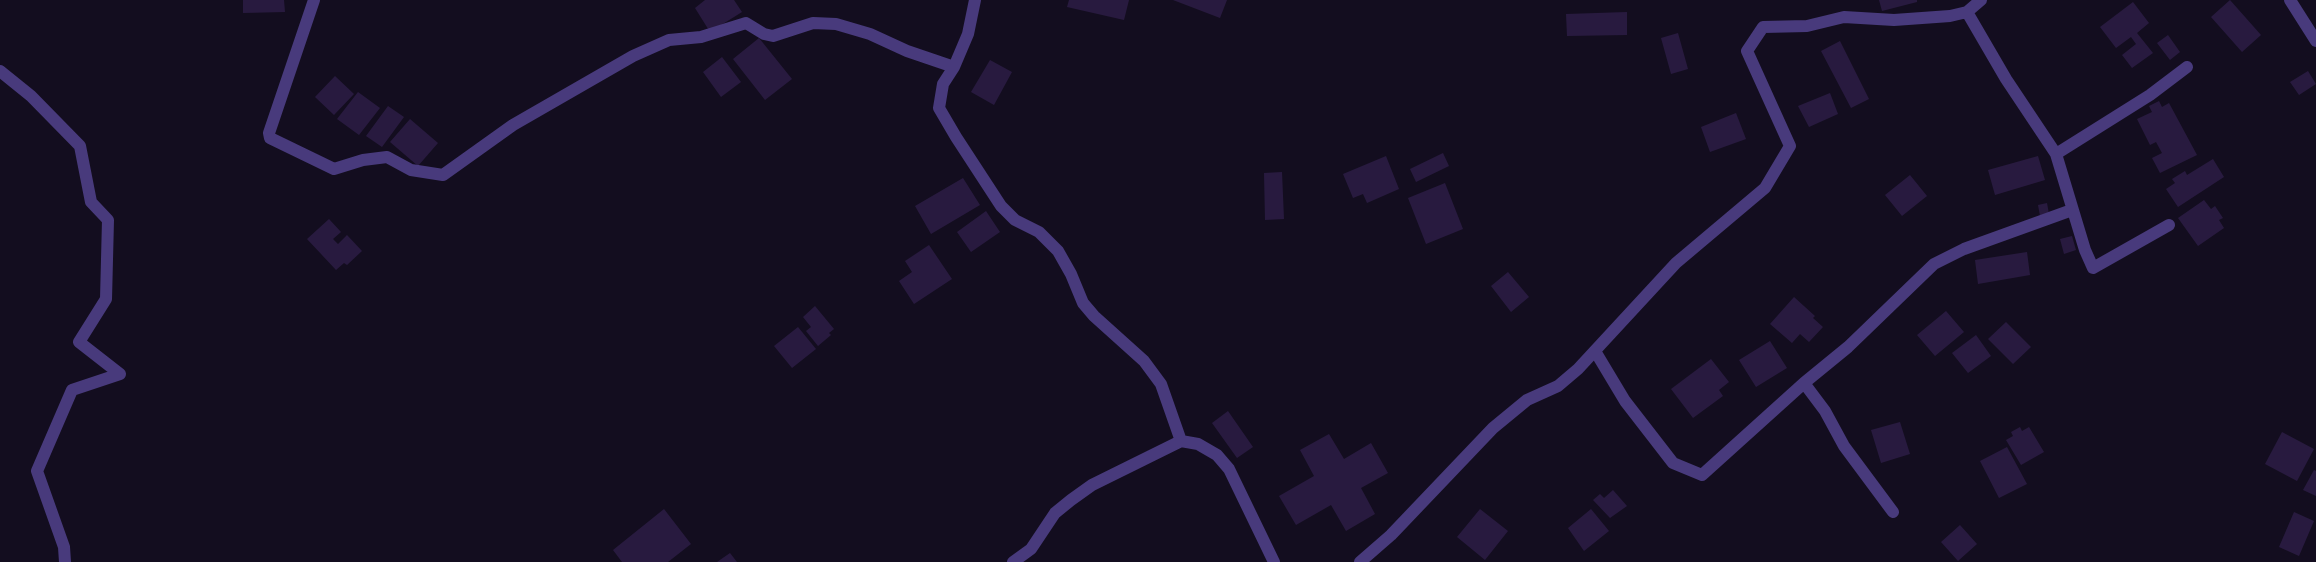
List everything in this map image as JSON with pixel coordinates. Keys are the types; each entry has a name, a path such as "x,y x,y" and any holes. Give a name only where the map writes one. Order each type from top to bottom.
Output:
{"street":[{"path":"314,0 269,133 270,138 334,169 363,160 387,157 410,170 443,175 513,125 634,56 669,40 701,37 746,22 764,34 773,36 791,28 813,23 836,24 870,34 907,51 954,67"},
{"path":"975,0 968,34 954,67 943,84 939,108 1001,206 1015,220 1040,232 1058,251 1071,274 1083,303 1094,316 1144,361 1161,384 1181,441"},
{"path":"1360,562 1391,535 1493,428 1528,400 1558,386 1578,369 1676,263 1765,188 1780,166 1790,146 1747,51 1762,27 1807,26 1844,17 1894,20 1967,12 1981,0"},
{"path":"2290,0 2316,41"},
{"path":"1967,12 2006,79 2056,154 2072,210 2093,268 2169,225"},
{"path":"2056,154 2150,94 2187,67"},
{"path":"0,71 31,96 80,146 91,202 108,220 106,299 79,342 120,374 72,390 38,471 64,547 65,562"},
{"path":"1594,351 1626,401 1673,463 1702,474 1804,383 1848,347 1934,264 1964,249 2072,210"},
{"path":"1804,383 1825,411 1844,446 1893,512"},
{"path":"1013,562 1031,548 1055,513 1071,500 1092,485 1181,441 1198,444 1210,451 1229,469 1274,562"}],"building":[{"path":"243,0 284,0 285,12 243,13"},
{"path":"705,0 734,0 742,12 710,32 695,8"},
{"path":"1069,0 1129,0 1124,20 1067,7"},
{"path":"1173,0 1227,0 1220,18"},
{"path":"1879,0 1917,0 1917,2 1882,11"},
{"path":"2230,0 2261,35 2242,52 2211,17"},
{"path":"2133,2 2149,23 2137,33 2153,53 2132,68 2122,55 2136,44 2131,37 2116,48 2100,27"},
{"path":"1627,12 1627,35 1567,36 1566,14"},
{"path":"1678,33 1688,69 1671,74 1661,38"},
{"path":"2168,35 2180,52 2170,60 2157,43"},
{"path":"759,38 792,79 765,100 733,59"},
{"path":"1840,41 1869,99 1851,108 1821,51"},
{"path":"722,57 741,82 721,97 703,72"},
{"path":"990,60 1012,72 994,105 971,92"},
{"path":"2308,71 2316,84 2299,95 2290,82"},
{"path":"335,76 354,94 334,115 315,97"},
{"path":"358,92 380,108 359,135 337,119"},
{"path":"1830,93 1838,114 1809,127 1798,106"},
{"path":"2159,101 2162,107 2169,103 2197,155 2160,173 2152,158 2162,153 2156,142 2150,145 2137,119 2152,112 2149,106"},
{"path":"388,106 404,117 382,147 366,136"},
{"path":"1736,113 1746,139 1710,152 1701,127"},
{"path":"410,119 438,143 418,166 390,142"},
{"path":"1443,153 1449,166 1416,182 1410,169"},
{"path":"1386,156 1399,189 1367,203 1363,194 1353,198 1343,174"},
{"path":"2038,156 2045,180 1995,195 1988,170"},
{"path":"2213,159 2224,177 2178,207 2166,189 2175,183 2172,179 2185,171 2187,175"},
{"path":"1282,172 1284,219 1265,220 1264,173"},
{"path":"1910,175 1927,196 1902,216 1885,195"},
{"path":"963,178 980,205 931,234 915,206"},
{"path":"1445,183 1463,229 1426,244 1408,198"},
{"path":"2204,200 2211,209 2215,206 2223,218 2219,220 2224,228 2198,246 2178,218"},
{"path":"2047,203 2049,214 2040,216 2038,205"},
{"path":"986,211 1000,232 971,252 957,232"},
{"path":"329,219 341,232 333,239 338,244 347,235 362,251 347,265 344,263 336,270 307,239"},
{"path":"2072,236 2076,250 2064,254 2060,239"},
{"path":"929,245 952,279 914,304 899,281 912,272 905,261"},
{"path":"2027,252 2030,275 1978,284 1975,260"},
{"path":"1508,272 1529,297 1511,312 1491,286"},
{"path":"1794,297 1815,316 1813,318 1823,327 1809,342 1800,334 1792,343 1770,324"},
{"path":"815,306 834,329 829,333 831,335 818,346 806,331 811,327 803,317"},
{"path":"1946,311 1964,332 1935,356 1917,335"},
{"path":"2006,322 2031,347 2013,364 1988,339"},
{"path":"798,327 816,349 792,368 774,346"},
{"path":"1976,335 1991,356 1968,373 1952,353"},
{"path":"1770,341 1787,368 1756,387 1739,360"},
{"path":"1711,359 1729,382 1719,390 1723,396 1693,418 1671,389"},
{"path":"1228,411 1253,447 1237,458 1212,423"},
{"path":"1900,422 1910,454 1881,463 1871,430"},
{"path":"2020,427 2022,431 2029,427 2044,452 2021,465 2006,440 2013,436 2011,432"},
{"path":"2282,432 2314,449 2297,481 2265,464"},
{"path":"1329,434 1344,459 1371,443 1388,473 1361,488 1375,514 1346,531 1331,505 1296,525 1279,496 1314,476 1300,450"},
{"path":"2007,447 2027,484 1999,498 1980,461"},
{"path":"2314,470 2316,471 2316,496 2303,490"},
{"path":"1613,490 1627,506 1610,518 1593,500 1600,494 1604,498"},
{"path":"664,509 691,544 668,562 622,562 613,550"},
{"path":"1480,509 1508,531 1485,560 1457,537"},
{"path":"1591,509 1609,531 1584,551 1568,528"},
{"path":"2294,512 2314,521 2299,556 2279,547"},
{"path":"1960,525 1977,544 1958,561 1941,542"},
{"path":"730,553 737,562 717,562"}]}
